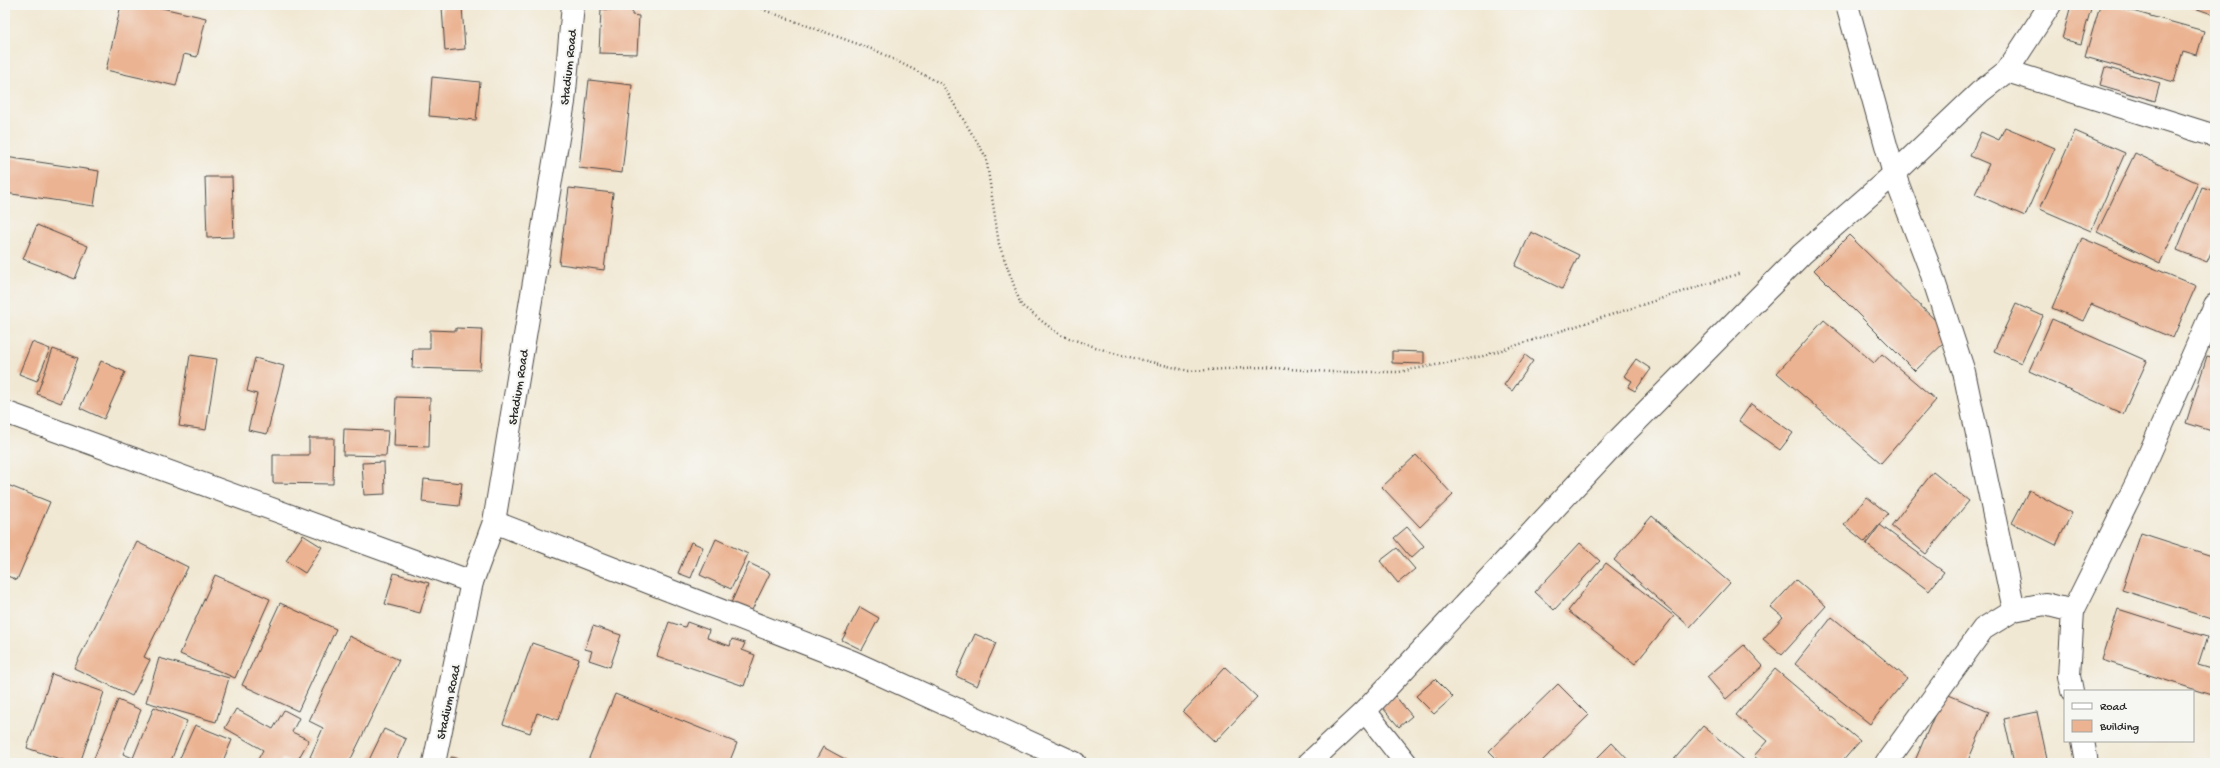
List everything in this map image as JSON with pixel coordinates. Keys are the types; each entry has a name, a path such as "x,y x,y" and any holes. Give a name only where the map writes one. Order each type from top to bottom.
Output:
{"street":[{"name":"Stadium Road","path":"434,763 472,582 494,522 564,102 573,5"},
{"path":"1847,5 1894,174 1930,269 1964,372 2014,610"},
{"path":"1309,763 1365,711 1642,416 1802,254 1894,174 1980,92 2007,71 2050,5"},
{"path":"2007,71 2215,136"},
{"path":"2072,690 2069,676 2073,611 2137,482 2215,305"},
{"path":"5,412 472,582"},
{"path":"494,522 853,662 1075,763"},
{"path":"1886,763 1983,629 2014,610 2045,604 2073,611"},
{"path":"1365,711 1406,763"},
{"path":"2083,742 2087,763"}],"path":[{"path":"760,5 764,10 877,51 942,84 986,157 1000,244 1021,305 1060,334 1113,353 1189,371 1263,367 1331,372 1399,372 1483,356 1749,270"}],"building":[{"path":"121,5 149,5 206,18 197,57 184,54 176,86 106,70"},
{"path":"611,5 633,5 632,15 639,16 637,54 599,53 601,9 611,10"},
{"path":"2071,5 2092,5 2081,44 2062,39"},
{"path":"2100,5 2111,5 2204,31 2197,55 2183,51 2174,82 2085,57"},
{"path":"2186,5 2215,5 2215,15"},
{"path":"462,6 465,49 445,51 442,7"},
{"path":"2105,67 2160,83 2155,101 2100,85"},
{"path":"432,77 480,82 476,120 429,116"},
{"path":"589,80 632,85 622,173 579,168"},
{"path":"2005,127 2055,148 2025,216 1975,194 1989,164 1970,156 1981,132 1999,140"},
{"path":"2075,131 2125,153 2091,231 2040,209"},
{"path":"2135,153 2198,183 2160,263 2097,232"},
{"path":"5,157 99,171 94,206 5,193"},
{"path":"205,177 232,177 234,237 207,238"},
{"path":"2202,187 2215,191 2215,243 2207,262 2177,250"},
{"path":"569,188 613,193 604,270 559,264"},
{"path":"37,225 88,246 75,279 23,259"},
{"path":"1531,232 1579,255 1562,289 1515,266"},
{"path":"1849,235 1951,336 1915,371 1814,270"},
{"path":"2082,238 2196,286 2173,338 2091,304 2083,321 2052,308"},
{"path":"2016,304 2043,316 2021,363 1994,351"},
{"path":"2052,319 2147,361 2123,414 2029,371"},
{"path":"1824,320 1874,363 1882,354 1936,400 1881,463 1777,373"},
{"path":"456,328 482,329 480,370 412,368 413,349 430,349 430,330 456,331"},
{"path":"32,342 50,349 37,381 19,374"},
{"path":"53,349 78,358 61,403 37,394"},
{"path":"1392,351 1424,352 1424,364 1392,363"},
{"path":"190,355 217,359 206,430 179,426"},
{"path":"1525,355 1533,361 1512,391 1504,385"},
{"path":"2207,356 2215,358 2215,432 2186,423"},
{"path":"255,358 284,366 267,434 248,430 257,394 247,391"},
{"path":"1636,359 1651,369 1635,391 1628,387 1632,381 1624,376"},
{"path":"101,361 125,372 104,419 80,408"},
{"path":"396,397 430,398 429,447 394,446"},
{"path":"1751,404 1793,433 1780,450 1739,421"},
{"path":"344,429 388,431 386,456 343,455"},
{"path":"309,438 334,438 333,484 273,483 273,455 309,455"},
{"path":"1416,455 1453,495 1420,527 1382,487"},
{"path":"384,462 385,494 364,495 362,463"},
{"path":"1933,472 1969,501 1926,554 1891,526"},
{"path":"424,479 462,483 459,506 422,502"},
{"path":"5,484 50,502 17,580 5,575"},
{"path":"2029,490 2072,513 2056,545 2012,523"},
{"path":"1867,497 1888,514 1865,542 1844,525"},
{"path":"1652,516 1730,583 1690,627 1614,560"},
{"path":"1880,525 1944,572 1929,591 1866,544"},
{"path":"1407,527 1424,546 1411,558 1394,538"},
{"path":"2141,533 2215,557 2215,620 2122,590"},
{"path":"303,535 322,547 305,573 286,561"},
{"path":"716,539 748,554 731,589 700,575"},
{"path":"137,542 188,567 144,657 150,660 132,696 74,668"},
{"path":"691,542 703,547 691,578 678,573"},
{"path":"1580,543 1600,561 1554,610 1535,592"},
{"path":"1397,548 1415,569 1398,583 1380,561"},
{"path":"749,563 770,573 751,612 731,603"},
{"path":"1606,563 1674,616 1635,664 1568,611"},
{"path":"394,573 429,583 420,613 385,604"},
{"path":"215,575 270,599 235,678 180,654"},
{"path":"1796,580 1826,606 1782,655 1763,639 1783,617 1771,607"},
{"path":"280,603 336,629 298,711 242,685"},
{"path":"860,607 879,618 862,650 842,640"},
{"path":"2118,609 2207,637 2198,665 2215,670 2215,686 2212,695 2102,660"},
{"path":"1832,617 1907,678 1870,724 1795,664"},
{"path":"669,622 685,627 687,622 709,630 707,638 730,646 732,639 745,643 742,650 755,655 744,686 657,656"},
{"path":"593,626 621,635 610,667 589,660 592,651 585,649"},
{"path":"975,634 996,643 977,686 956,676"},
{"path":"349,636 399,660 349,763 323,763 310,757 323,728 309,721"},
{"path":"532,643 579,659 558,720 537,713 530,733 503,724"},
{"path":"1744,645 1763,666 1726,699 1707,677"},
{"path":"159,658 229,678 216,722 146,702"},
{"path":"1225,667 1257,697 1215,742 1183,712"},
{"path":"1775,669 1860,741 1841,763 1762,763 1754,756 1767,741 1736,715"},
{"path":"52,674 104,692 80,763 72,763 27,748"},
{"path":"1435,679 1453,697 1434,714 1416,696"},
{"path":"1558,684 1589,715 1540,763 1501,763 1489,751"},
{"path":"1944,693 1989,712 1967,763 1914,763"},
{"path":"615,694 737,743 729,763 587,763"},
{"path":"1395,696 1412,716 1399,727 1382,707"},
{"path":"118,700 141,710 123,754 133,758 154,707 187,721 170,763 92,763"},
{"path":"236,709 273,729 284,710 299,718 292,732 309,740 296,763 283,759 281,763 256,763 263,750 225,728"},
{"path":"2037,712 2048,763 2014,763 2004,719"},
{"path":"195,725 232,740 222,763 186,763 179,760"},
{"path":"1703,726 1748,763 1671,763"},
{"path":"384,729 406,739 395,763 368,762"},
{"path":"1612,743 1631,763 1592,763"},
{"path":"823,747 852,763 814,763"},
{"path":"451,757 478,762 478,763 450,763"}]}
